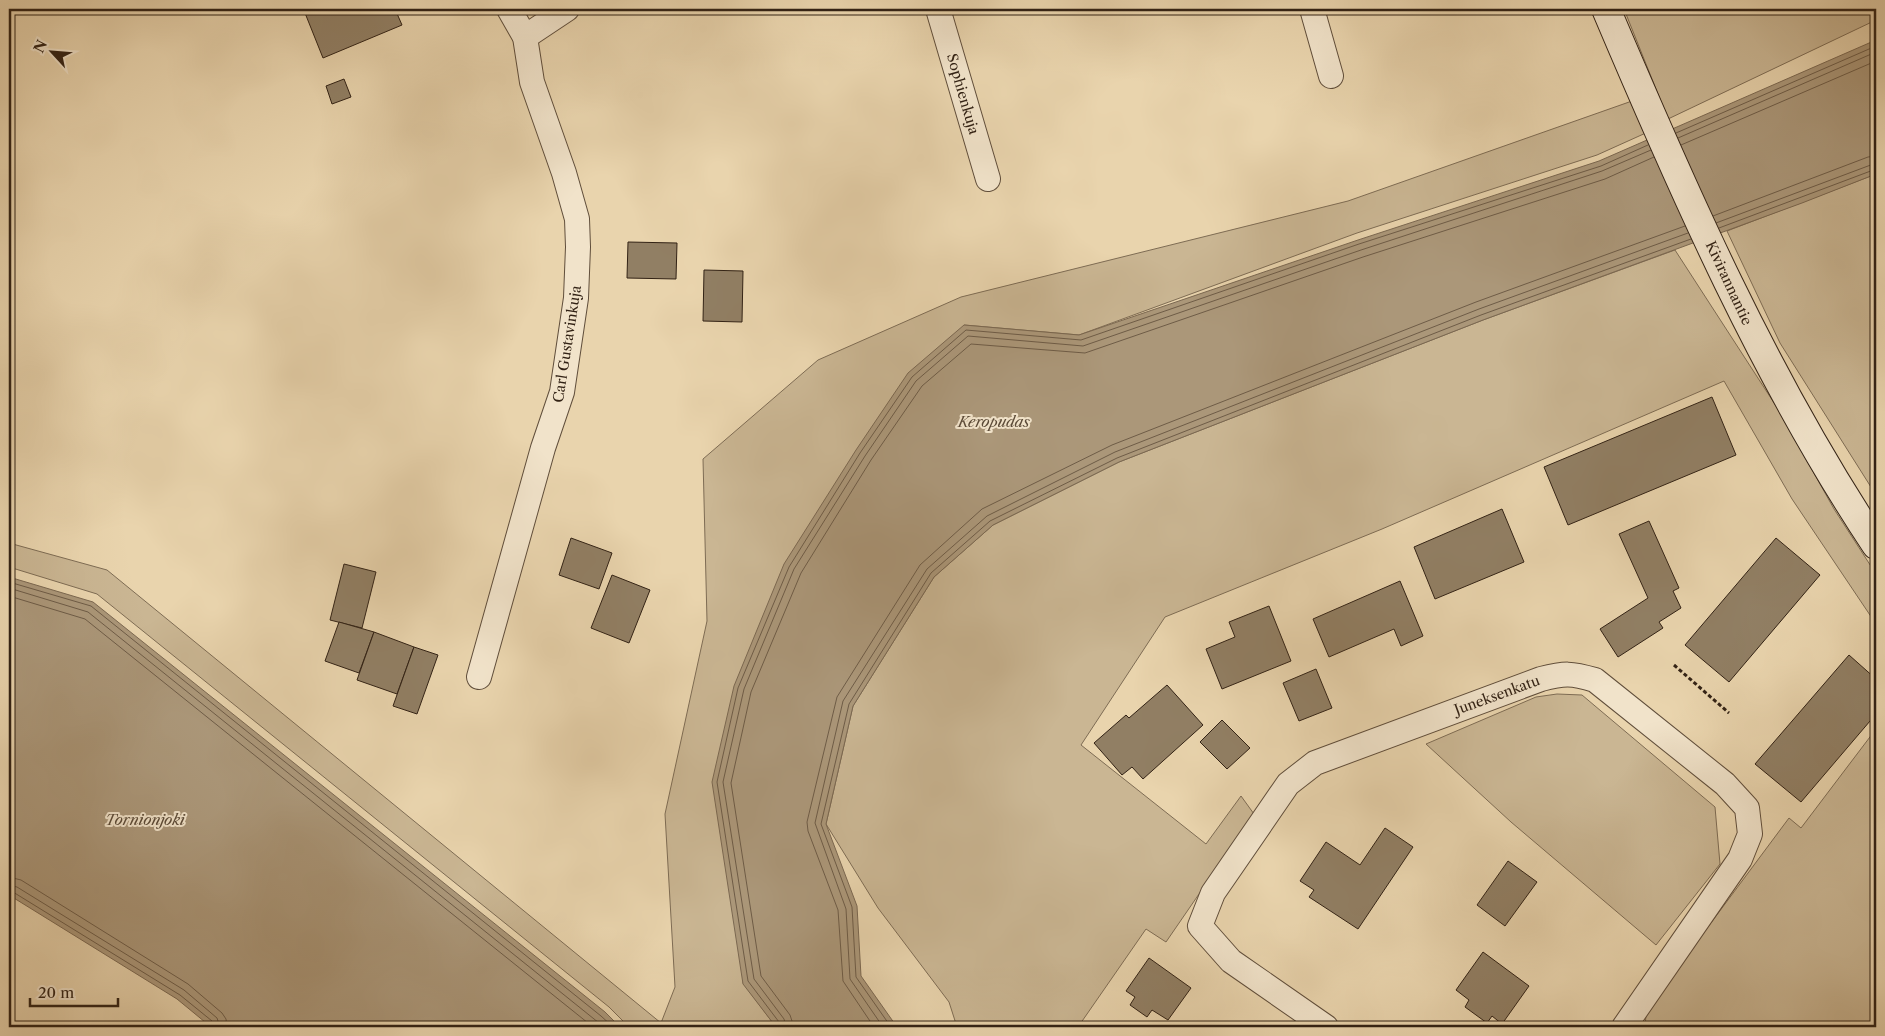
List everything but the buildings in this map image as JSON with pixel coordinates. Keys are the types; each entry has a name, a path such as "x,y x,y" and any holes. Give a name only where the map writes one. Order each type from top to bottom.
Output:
{"street":[{"path":"509,9 525,37 567,9"},
{"name":"Sophienkuja","path":"938,9 988,179"},
{"path":"1312,9 1331,76"},
{"name":"Kivirannantie","path":"1606,9 1763,355 1845,498 1876,545"},
{"name":"Carl Gustavinkuja","path":"479,677 541,457 562,392 576,298 577,219 564,173 532,82 525,37"},
{"name":"Juneksenkatu","path":"1326,1027 1230,961 1200,926 1213,893 1288,784 1315,763 1531,682 1563,673 1594,680 1725,784 1747,808 1750,834 1740,860 1624,1027"}],"path":[{"path":"1674,665 1728,713"}],"shaded area":[{"path":"1624,9 1876,9 1876,20 1668,119"},
{"path":"1632,101 1648,132 1597,155 1357,233 1079,335 964,325 743,983 776,1027 629,1027 609,1007 97,594 9,567 9,543 107,570 661,1023 675,987 665,814 707,621 703,459 818,360 961,297 1348,201"},
{"path":"1876,174 1876,495 1780,343 1727,231"},
{"path":"1675,250 1778,409 1834,509 1876,574 1876,624 1792,499 1724,381 1382,529 1165,617 1081,745 1206,844 1241,796 1254,814 1166,942 1146,929 1078,1027 957,1027 949,1002 878,908 826,824 853,706 934,577 993,525 1119,462 1483,320"},
{"path":"1557,694 1582,695 1715,807 1720,864 1656,945 1511,822 1426,744 1536,697"},
{"path":"1876,729 1876,1027 1645,1027 1646,1015 1652,1002 1789,818 1801,828"}],"water":[{"name":"Keropudas","path":"1876,40 1876,174 1483,320 1119,462 993,525 934,577 853,706 826,824 857,906 861,976 897,1027 776,1027 743,984 712,782 734,686 784,564 856,450 908,373 964,325 1079,335 1358,240 1599,161"},
{"name":"Tornionjoki","path":"9,577 93,602 605,1012 620,1027 211,1027 177,999 9,895"}]}
